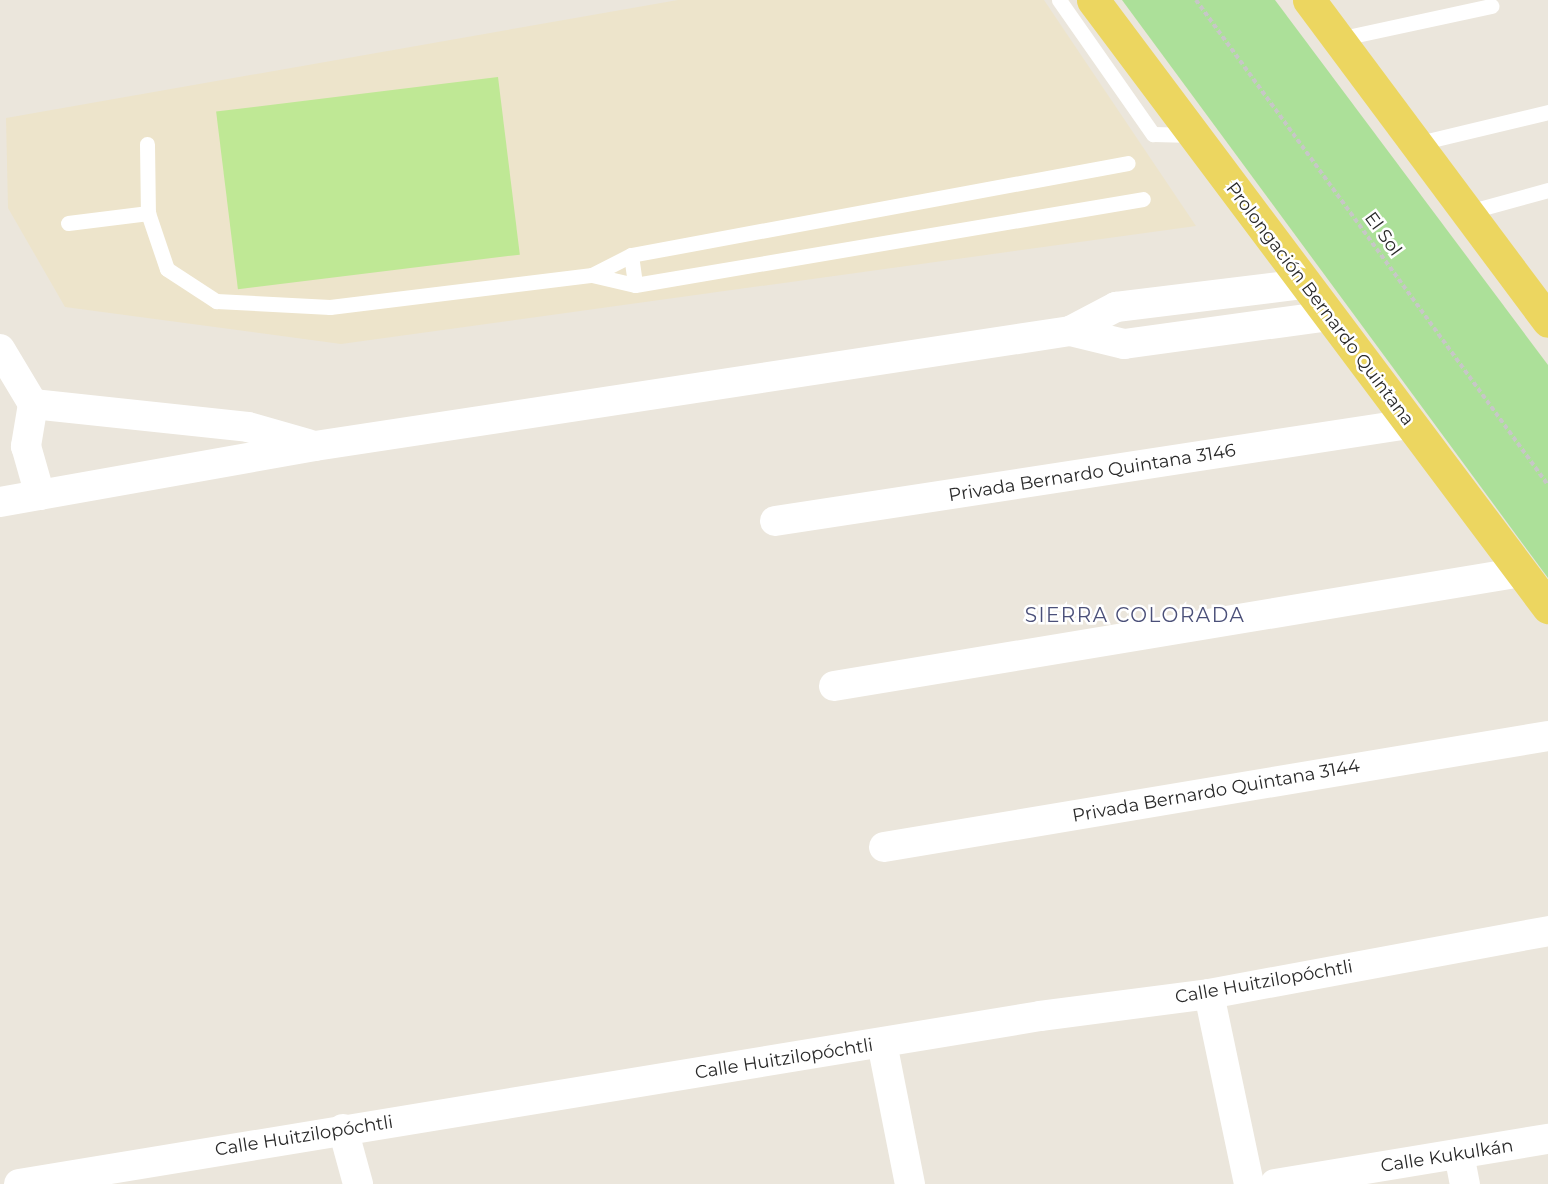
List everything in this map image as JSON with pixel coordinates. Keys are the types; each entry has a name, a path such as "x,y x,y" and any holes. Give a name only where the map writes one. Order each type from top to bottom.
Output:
{"main road":[{"name":"Prolongación Bernardo Quintana","path":"1093,0 1548,607"},
{"path":"1310,0 1415,144 1546,314"}],"street":[{"path":"0,502 315,446 1070,331 1116,308 1304,284"},
{"path":"1070,331 1124,344 1328,316"},
{"path":"0,349 33,404 26,446 40,495"},
{"path":"33,404 248,426 315,446"},
{"name":"Privada Bernardo Quintana 3146","path":"775,521 1409,424"},
{"path":"834,686 1522,572"},
{"name":"Privada Bernardo Quintana 3144","path":"884,847 1548,736"},
{"name":"Calle Huitzilopóchtli","path":"19,1184 1040,1016 1209,994 1546,935"},
{"path":"1209,994 1250,1184"},
{"path":"882,1043 910,1184"},
{"path":"343,1129 358,1184"},
{"name":"Calle Kukulkán","path":"1275,1184 1548,1139"},
{"path":"1459,1154 1465,1184"}],"lane":[{"path":"1059,0 1153,134 1193,135"},
{"path":"1338,39 1491,6"},
{"path":"1415,144 1548,112"},
{"path":"147,144 148,213 167,269 216,302 330,307 592,275 635,285 1143,198"},
{"path":"592,275 631,255 1128,163"},
{"path":"1468,212 1548,190"},
{"path":"68,224 148,213"},
{"path":"631,255 635,285"}],"path":[{"name":"El Sol","path":"1196,0 1548,485"}],"shaded area":[{"path":"678,0 1044,0 1196,226 341,344 65,307 8,208 6,118"}],"green space":[{"path":"1122,0 1275,0 1548,365 1548,578"},
{"path":"498,77 520,255 238,289 216,112"}],"district":[{"name":"SIERRA COLORADA","path":"1135,615"}]}
